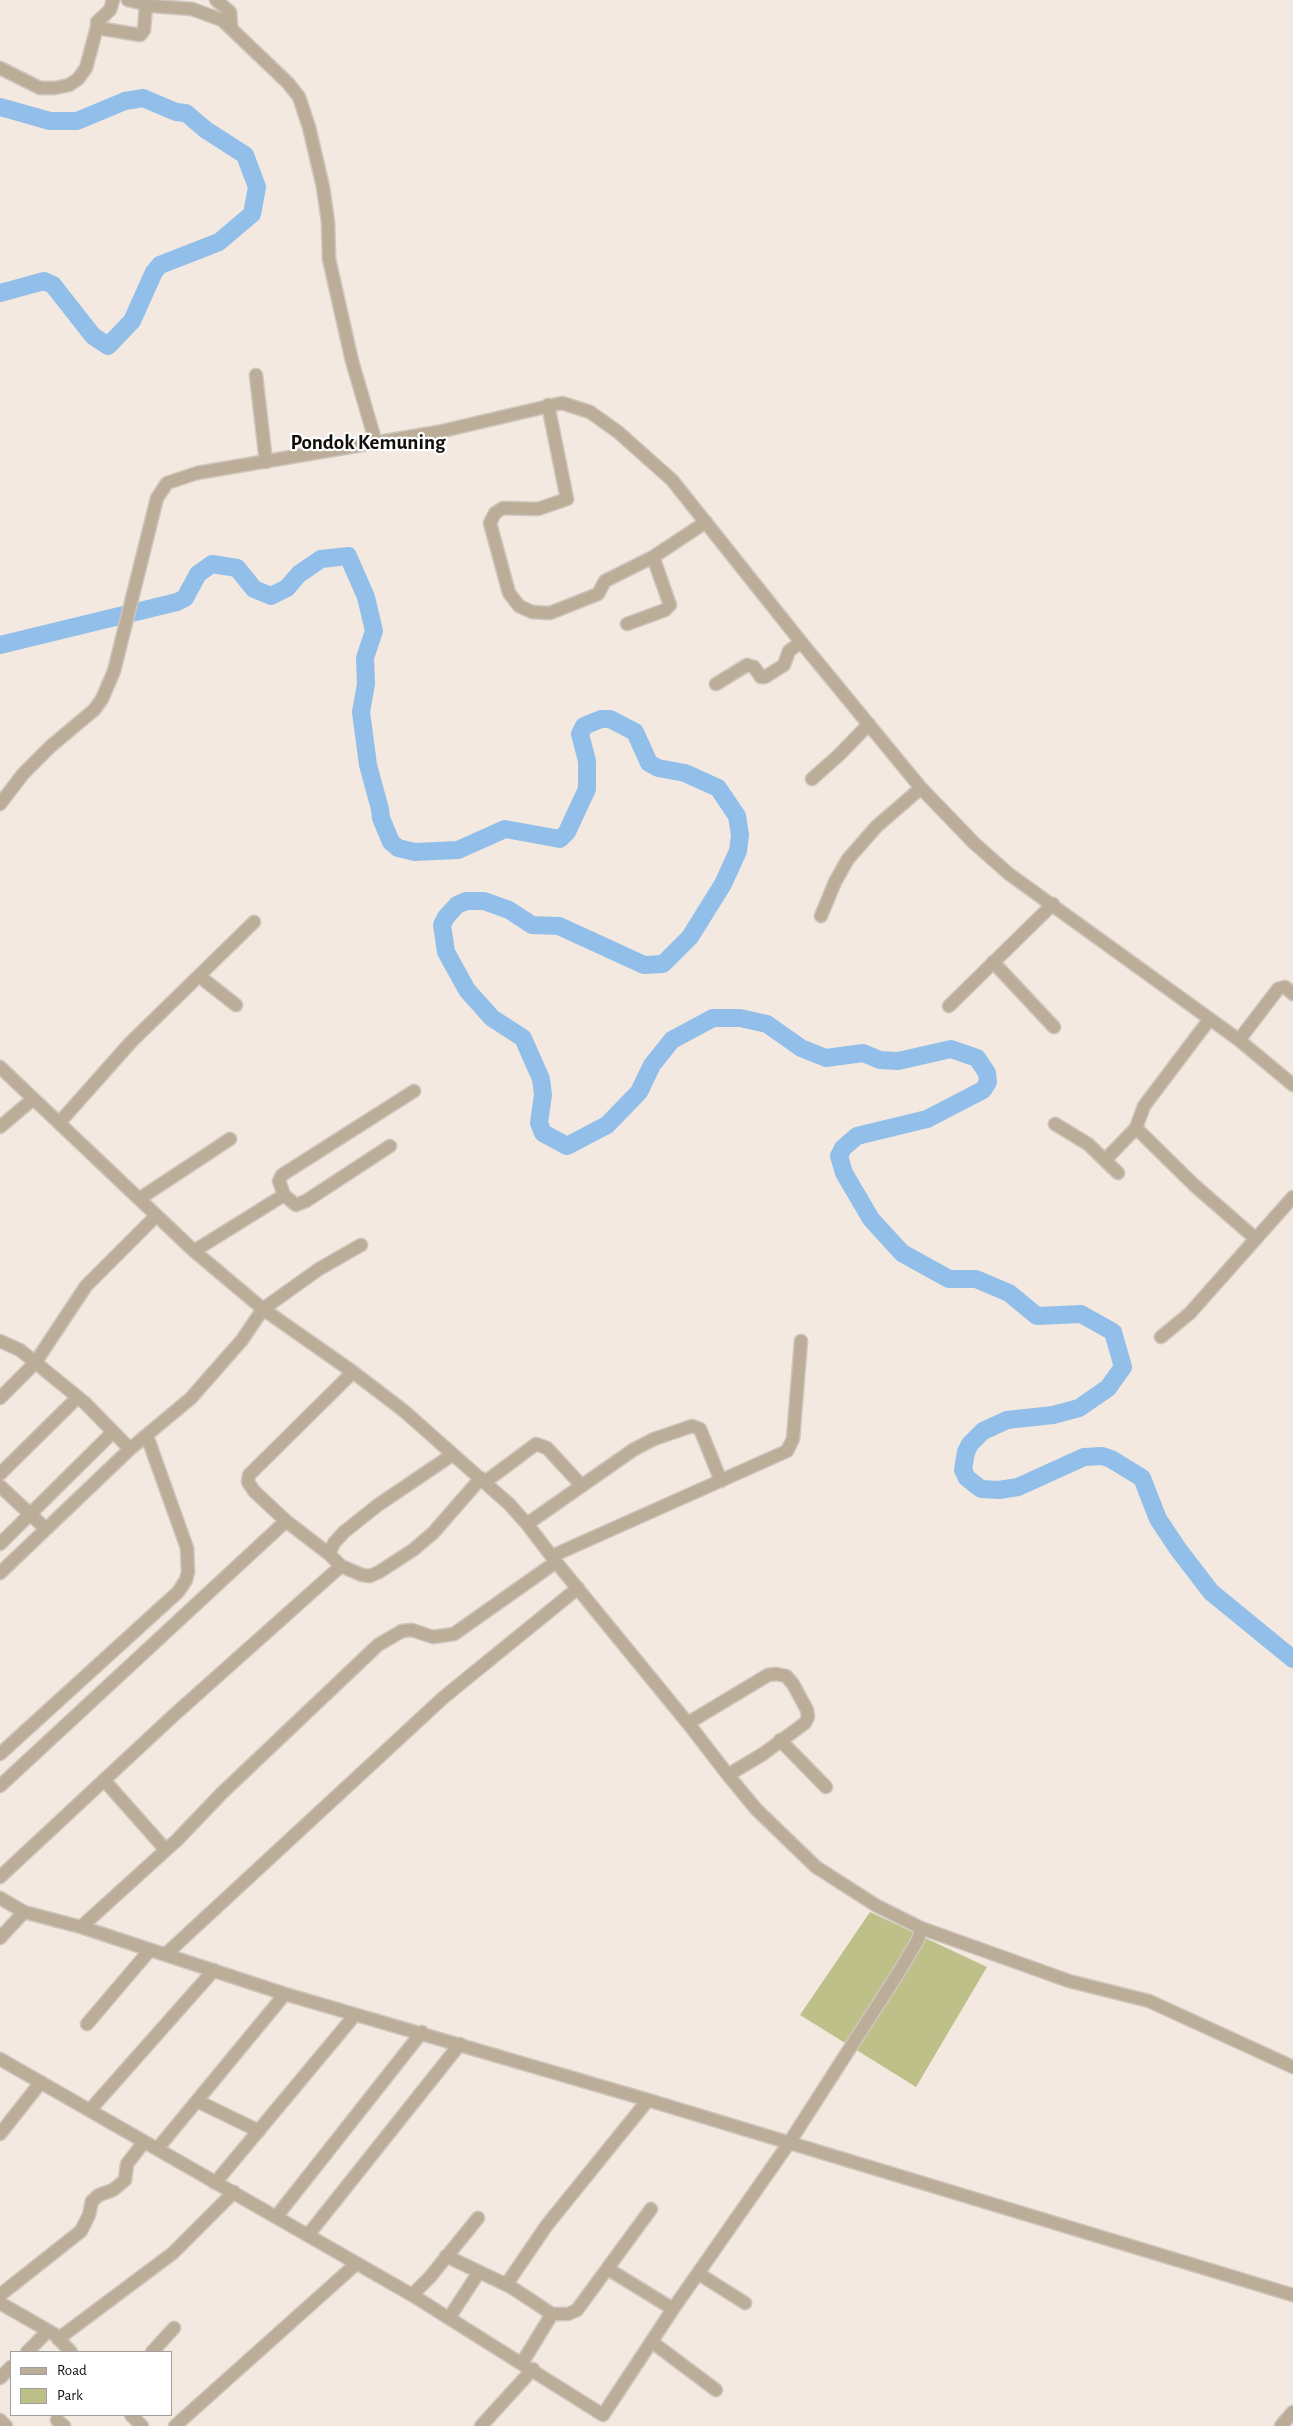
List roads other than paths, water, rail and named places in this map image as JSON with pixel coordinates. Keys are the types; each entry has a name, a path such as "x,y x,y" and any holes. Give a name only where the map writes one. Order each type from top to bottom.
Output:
{"street":[{"path":"0,68 40,88 55,88 69,85 78,79 86,68 97,22 110,10 113,0"},
{"path":"128,0 146,5 192,9 222,20 231,26 288,83 302,104 323,187 328,222 329,258 352,361 376,443"},
{"path":"216,0 230,12 231,26"},
{"path":"97,27 140,35 144,30 146,5"},
{"path":"256,375 266,462"},
{"path":"0,804 37,759 94,710 109,686 157,498 166,484 180,477 197,473 438,432 562,403 590,412 618,432 672,480 801,642 921,788 974,843 1009,874 1239,1040 1293,1085"},
{"path":"548,405 568,498 538,509 502,508 492,517 489,527 511,597 525,609 541,614 550,613 598,594 605,581 653,558 706,522"},
{"path":"627,624 669,608 669,601 653,558"},
{"path":"716,684 747,665 754,666 761,677 765,677 784,665 789,651 801,642"},
{"path":"812,779 869,724"},
{"path":"821,916 835,882 848,859 877,826 921,788"},
{"path":"948,1006 1053,904"},
{"path":"59,1123 130,1042 254,922"},
{"path":"993,962 1054,1027"},
{"path":"199,976 236,1005"},
{"path":"1239,1040 1278,989 1285,987 1293,994"},
{"path":"1106,1159 1136,1128 1144,1106 1209,1020"},
{"path":"0,1067 194,1251 262,1309 353,1372 404,1411 483,1480 527,1524 554,1560 763,1816 816,1867 878,1906 921,1928 1069,1980 1149,2001 1293,2067"},
{"path":"390,1146 306,1201 296,1205 284,1195 279,1180 282,1175 414,1091"},
{"path":"0,1127 33,1099"},
{"path":"1055,1124 1074,1134 1106,1159 1118,1173"},
{"path":"1136,1128 1194,1185 1256,1239"},
{"path":"138,1199 230,1139"},
{"path":"194,1251 284,1195"},
{"path":"1161,1337 1190,1313 1293,1198"},
{"path":"0,1398 35,1363 86,1286 156,1216"},
{"path":"0,1573 45,1528 130,1449 170,1418 206,1382 242,1340 262,1309 319,1269 361,1245"},
{"path":"0,1341 20,1350 78,1397 130,1449"},
{"path":"81,1927 166,1850 222,1793 378,1645 402,1631 412,1630 434,1637 454,1634 554,1560 721,1481 783,1454 791,1446 801,1341"},
{"path":"353,1372 249,1475 248,1482 254,1491 286,1521 329,1554 341,1566 362,1576 370,1576 392,1565 433,1533 483,1480 536,1444 547,1448 582,1486"},
{"path":"0,1474 78,1397"},
{"path":"527,1524 633,1450 654,1439 692,1426 700,1429 721,1481"},
{"path":"0,1544 113,1432"},
{"path":"0,1754 178,1592 186,1580 187,1548 147,1436"},
{"path":"329,1554 334,1543 365,1514 452,1454"},
{"path":"0,1486 45,1528"},
{"path":"0,1786 286,1521"},
{"path":"0,1877 104,1780 341,1566"},
{"path":"166,1954 444,1697 578,1588"},
{"path":"688,1723 768,1675 786,1676 793,1684 804,1704 808,1717 805,1723 728,1775"},
{"path":"780,1740 826,1787"},
{"path":"104,1780 166,1850"},
{"path":"0,1898 24,1912 81,1927 285,1994 355,2015 422,2032 1293,2295"},
{"path":"0,1938 24,1912"},
{"path":"0,2059 412,2295 527,2366 604,2421 673,2309 789,2143 897,1975 918,1940 921,1928"},
{"path":"87,2024 150,1950"},
{"path":"90,2110 214,1970"},
{"path":"158,2148 285,1994"},
{"path":"215,2183 355,2015"},
{"path":"276,2217 422,2032"},
{"path":"308,2235 460,2044"},
{"path":"0,2134 41,2082"},
{"path":"511,2287 508,2282 510,2277 547,2225 648,2100"},
{"path":"197,2101 259,2131"},
{"path":"0,2295 81,2230 89,2215 92,2201 98,2195 113,2190 125,2180 128,2164 144,2142"},
{"path":"58,2339 172,2253 234,2192"},
{"path":"446,2256 511,2287 552,2314 568,2314 577,2310 651,2209"},
{"path":"412,2295 478,2218"},
{"path":"175,2426 356,2264"},
{"path":"608,2269 673,2309"},
{"path":"449,2318 480,2272"},
{"path":"699,2274 745,2303"},
{"path":"0,2303 48,2331 70,2351"},
{"path":"481,2426 527,2366 552,2314"},
{"path":"153,2351 174,2328"},
{"path":"27,2351 48,2331"},
{"path":"652,2342 716,2390"},
{"path":"0,2378 10,2368"},
{"path":"1281,2426 1293,2412"},
{"path":"132,2416 142,2426"},
{"path":"0,2420 6,2426"}],"waterway":[{"path":"0,107 50,121 77,121 125,101 143,98 176,112 186,113 206,130 245,155 257,187 252,214 219,242 160,265 154,272 132,321 108,346 93,336 53,285 44,281 0,293"},
{"path":"0,645 177,602 185,598 198,574 212,564 237,568 254,589 271,596 287,588 299,574 321,559 348,556 366,597 374,631 365,658 366,684 361,712 368,765 381,818 391,842 398,848 415,852 458,850 505,829 560,839 567,832 587,789 587,761 580,734 584,726 601,719 610,719 635,732 649,763 658,768 685,773 718,788 737,816 740,835 738,851 723,884 690,937 663,964 644,965 559,926 532,925 509,910 484,901 466,901 457,905 446,917 442,925 446,952 467,990 492,1018 523,1038 541,1079 543,1095 539,1123 543,1133 567,1146 607,1125 639,1092 652,1065 672,1040 713,1018 740,1018 767,1024 801,1048 826,1058 863,1053 880,1060 898,1061 951,1049 977,1058 987,1073 988,1082 983,1090 927,1119 857,1136 843,1148 839,1156 844,1173 871,1219 902,1253 949,1279 976,1279 1009,1293 1037,1316 1081,1314 1113,1332 1123,1367 1108,1388 1079,1408 1053,1415 1007,1420 983,1431 970,1444 966,1452 963,1470 967,1478 981,1489 999,1490 1018,1487 1084,1457 1102,1456 1111,1459 1142,1478 1158,1519 1211,1592 1293,1659"}],"district":[{"name":"Pondok Kemuning","path":"368,443"}]}
